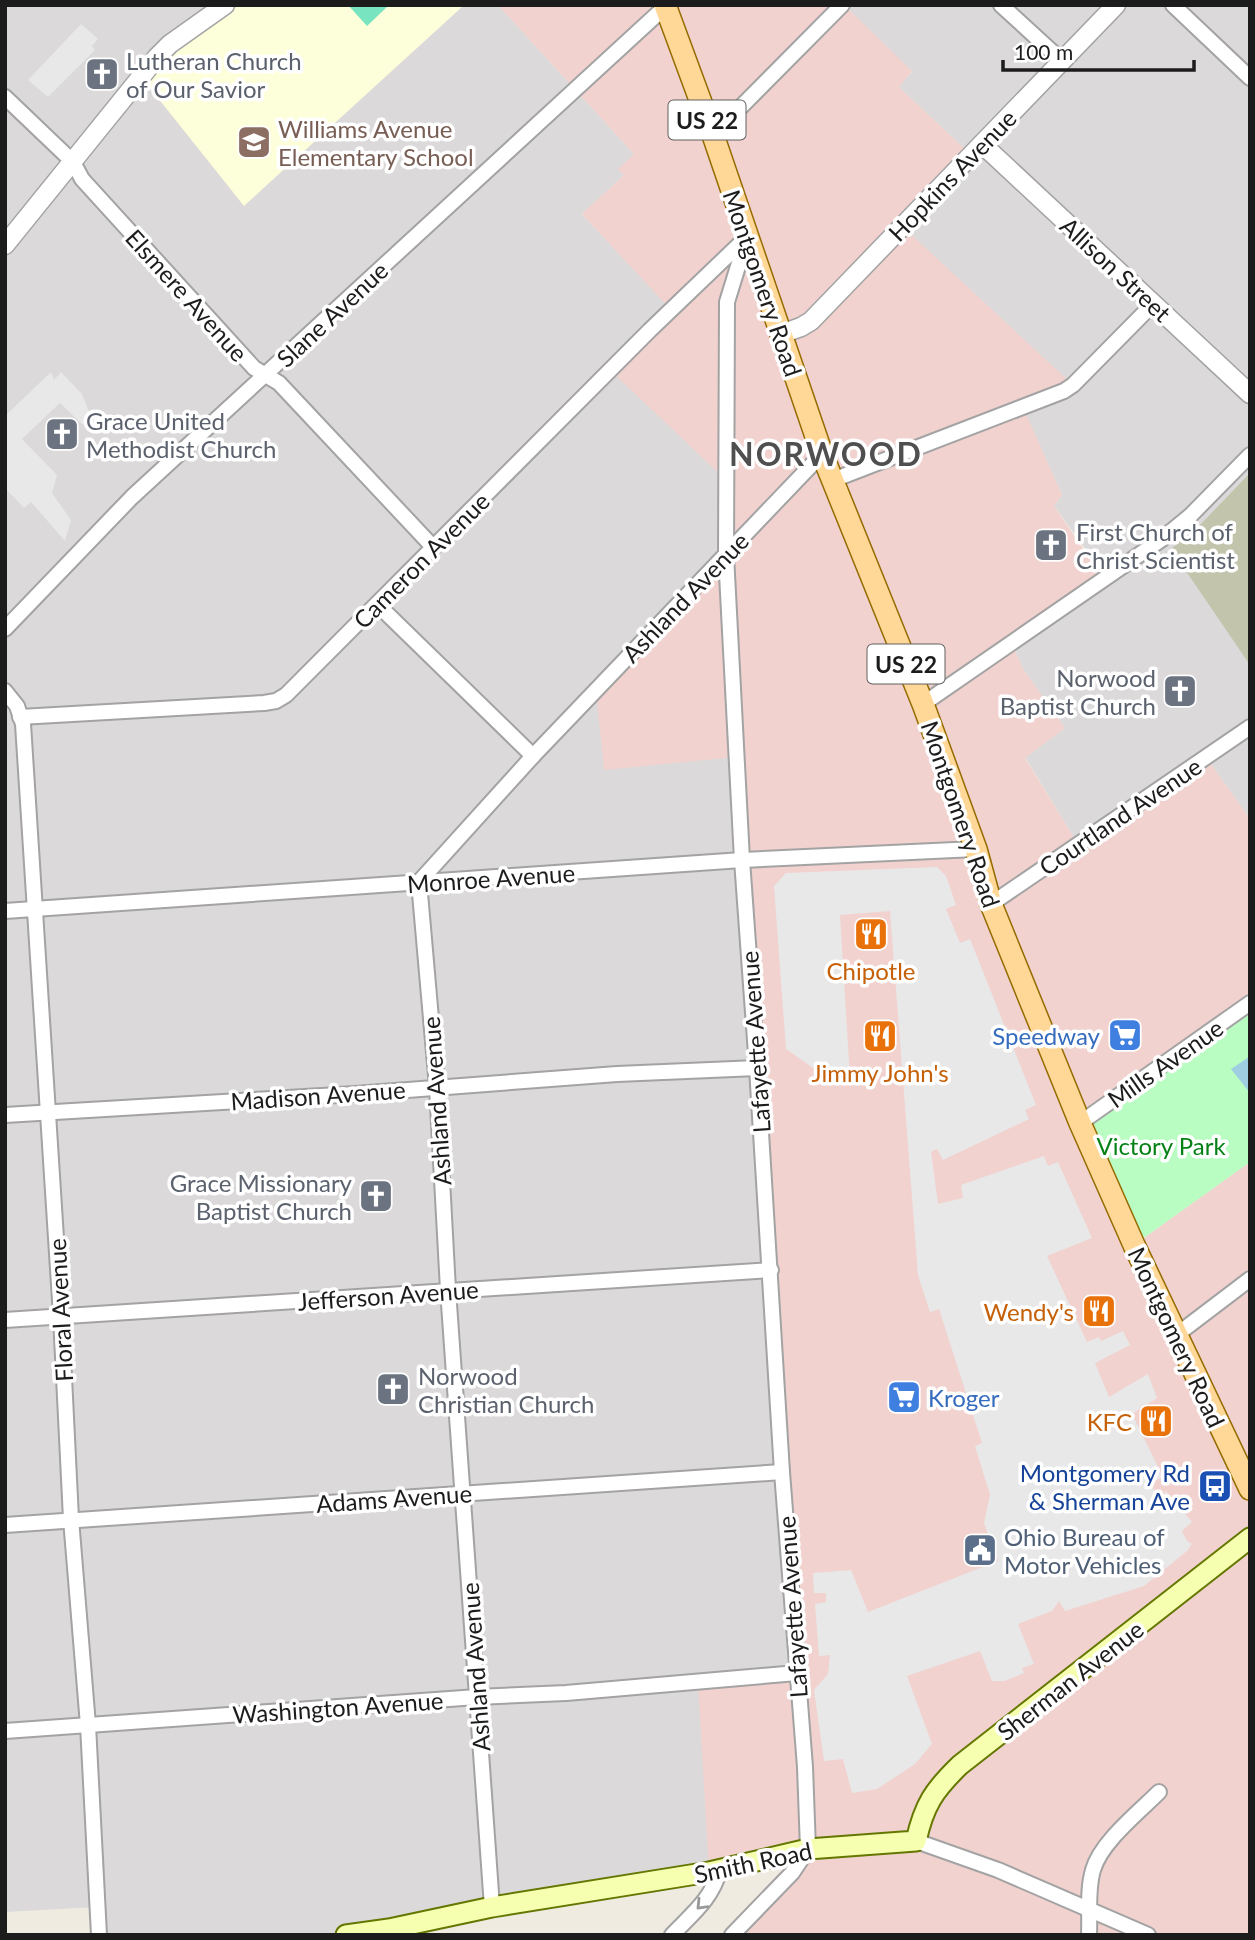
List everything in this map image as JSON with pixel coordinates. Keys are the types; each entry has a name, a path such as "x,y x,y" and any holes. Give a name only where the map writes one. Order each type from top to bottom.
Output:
{"main road":[{"name":"Montgomery Road","path":"665,6 713,135 822,454 923,704 976,849 991,904 1080,1123 1175,1336 1250,1489"},
{"name":"Sherman Avenue","path":"916,1841 922,1815 928,1804 940,1784 960,1765 1250,1538"},
{"name":"Smith Road","path":"346,1935 387,1932 492,1907 720,1869 808,1849 916,1841"}],"street":[{"path":"713,135 842,5"},
{"path":"1001,5 1062,61"},
{"name":"Hopkins Avenue","path":"781,334 811,321 1116,5"},
{"path":"1172,5 1250,78"},
{"name":"Slane Avenue","path":"5,629 132,497 665,6"},
{"path":"5,245 157,57 219,7"},
{"name":"Elsmere Avenue","path":"5,97 73,162 82,179 254,368 279,383 433,547"},
{"name":"Allison Street","path":"982,144 1250,394"},
{"name":"Cameron Avenue","path":"20,717 276,701 286,695 671,309 747,237"},
{"name":"Lafayette Avenue","path":"747,237 727,302 726,555 742,860 771,1270 782,1472 805,1767 808,1849"},
{"path":"833,480 1064,391 1154,303"},
{"name":"Ashland Avenue","path":"492,1907 448,1290 437,1087 419,882 533,756 822,454"},
{"path":"923,704 1161,539 1190,516 1250,456"},
{"path":"377,604 533,756"},
{"name":"Floral Avenue","path":"5,691 17,706 23,736 72,1519 88,1726 99,1935"},
{"name":"Courtland Avenue","path":"991,904 1250,727"},
{"name":"Monroe Avenue","path":"5,911 742,860 976,849"},
{"name":"Mills Avenue","path":"1080,1123 1250,1003"},
{"name":"Madison Avenue","path":"5,1115 757,1068"},
{"name":"Jefferson Avenue","path":"5,1320 771,1270"},
{"path":"1175,1336 1250,1279"},
{"name":"Adams Avenue","path":"5,1525 782,1472"},
{"name":"Washington Avenue","path":"5,1731 566,1693 797,1673"},
{"path":"1089,1935 1093,1870 1100,1855 1159,1792"},
{"name":"Smith Road","path":"916,1841 998,1870 1148,1935"},
{"path":"732,1935 792,1873 808,1849"},
{"path":"673,1935 709,1897 720,1869"}],"shaded area":[{"path":"5,5 225,5 244,205 464,5 498,5 634,154 624,175 582,214 671,309 726,480 737,757 797,1673 709,1872 346,1935 99,1935 96,1907 5,1912"},
{"name":"Williams Avenue Elementary School","path":"225,5 464,5 244,206 142,78"},
{"path":"498,5 844,5 912,71 899,87 971,155 902,226 1073,385 1023,407 1062,495 1054,506 1088,556 1106,577 1011,642 1023,669 1065,728 1025,758 1078,844 1206,757 1250,819 1250,1003 1134,1245 1250,1162 1250,1935 732,1935 807,1849 709,1872 698,1682 796,1673 736,757 604,770 596,690 726,555 726,480 610,370 670,309 582,214 624,175 618,169 634,154"},
{"path":"844,5 1250,5 1250,819 1206,757 1078,844 1025,757 1065,728 1023,669 1011,642 1106,577 1054,506 1062,495 1022,407 902,226 971,155 898,86 912,72"},
{"path":"81,24 98,39 92,46 95,50 48,97 28,80"},
{"path":"51,372 54,380 61,372 82,394 91,417 83,425 60,403 22,439 57,475 52,493 71,520 65,541 31,502 24,508 5,488 5,416"},
{"path":"1250,473 1250,665 1171,549 1199,526"},
{"path":"937,867 946,876 956,905 946,909 960,943 970,939 1036,1105 1025,1110 1029,1119 943,1160 937,1149 931,1152 938,1204 963,1198 961,1185 1044,1156 1048,1166 1058,1162 1092,1238 1047,1256 1087,1342 1099,1337 1101,1341 1123,1331 1130,1345 1095,1363 1109,1397 1148,1374 1157,1398 1132,1414 1163,1477 1150,1483 1159,1500 1166,1491 1192,1522 1182,1531 1187,1541 1192,1544 1144,1586 1065,1611 1059,1601 1052,1611 1018,1624 1034,1664 1022,1668 1024,1673 1005,1681 992,1681 980,1651 907,1676 932,1744 915,1764 877,1789 852,1793 843,1759 824,1761 814,1690 828,1674 830,1655 819,1656 815,1604 826,1602 826,1593 814,1593 813,1573 851,1570 868,1612 998,1561 984,1523 990,1495 975,1446 982,1443 939,1309 930,1312 918,1275 890,911 840,915 850,1078 829,1079 786,1049 774,886 786,873"}],"green space":[{"path":"348,5 388,5 388,6 367,26"},
{"name":"Victory Park","path":"1242,1009 1250,1019 1250,1162 1134,1245 1080,1123"}],"water":[{"path":"1250,1058 1250,1093 1231,1069"}],"place":[{"name":"Lutheran Church of Our Savior","path":"102,74"},
{"name":"Williams Avenue Elementary School","path":"254,142"},
{"name":"Grace United Methodist Church","path":"62,434"},
{"name":"First Church of Christ Scientist","path":"1051,545"},
{"name":"Norwood Baptist Church","path":"1180,691"},
{"name":"Chipotle","path":"871,934"},
{"name":"Speedway","path":"1125,1035"},
{"name":"Jimmy John's","path":"880,1036"},
{"name":"Grace Missionary Baptist Church","path":"376,1196"},
{"name":"Wendy's","path":"1099,1311"},
{"name":"Norwood Christian Church","path":"393,1389"},
{"name":"Kroger","path":"904,1397"},
{"name":"KFC","path":"1156,1421"},
{"name":"Montgomery Rd & Sherman Ave","path":"1215,1486"},
{"name":"Ohio Bureau of Motor Vehicles","path":"980,1550"}],"district":[{"name":"NORWOOD","path":"826,453"}]}
